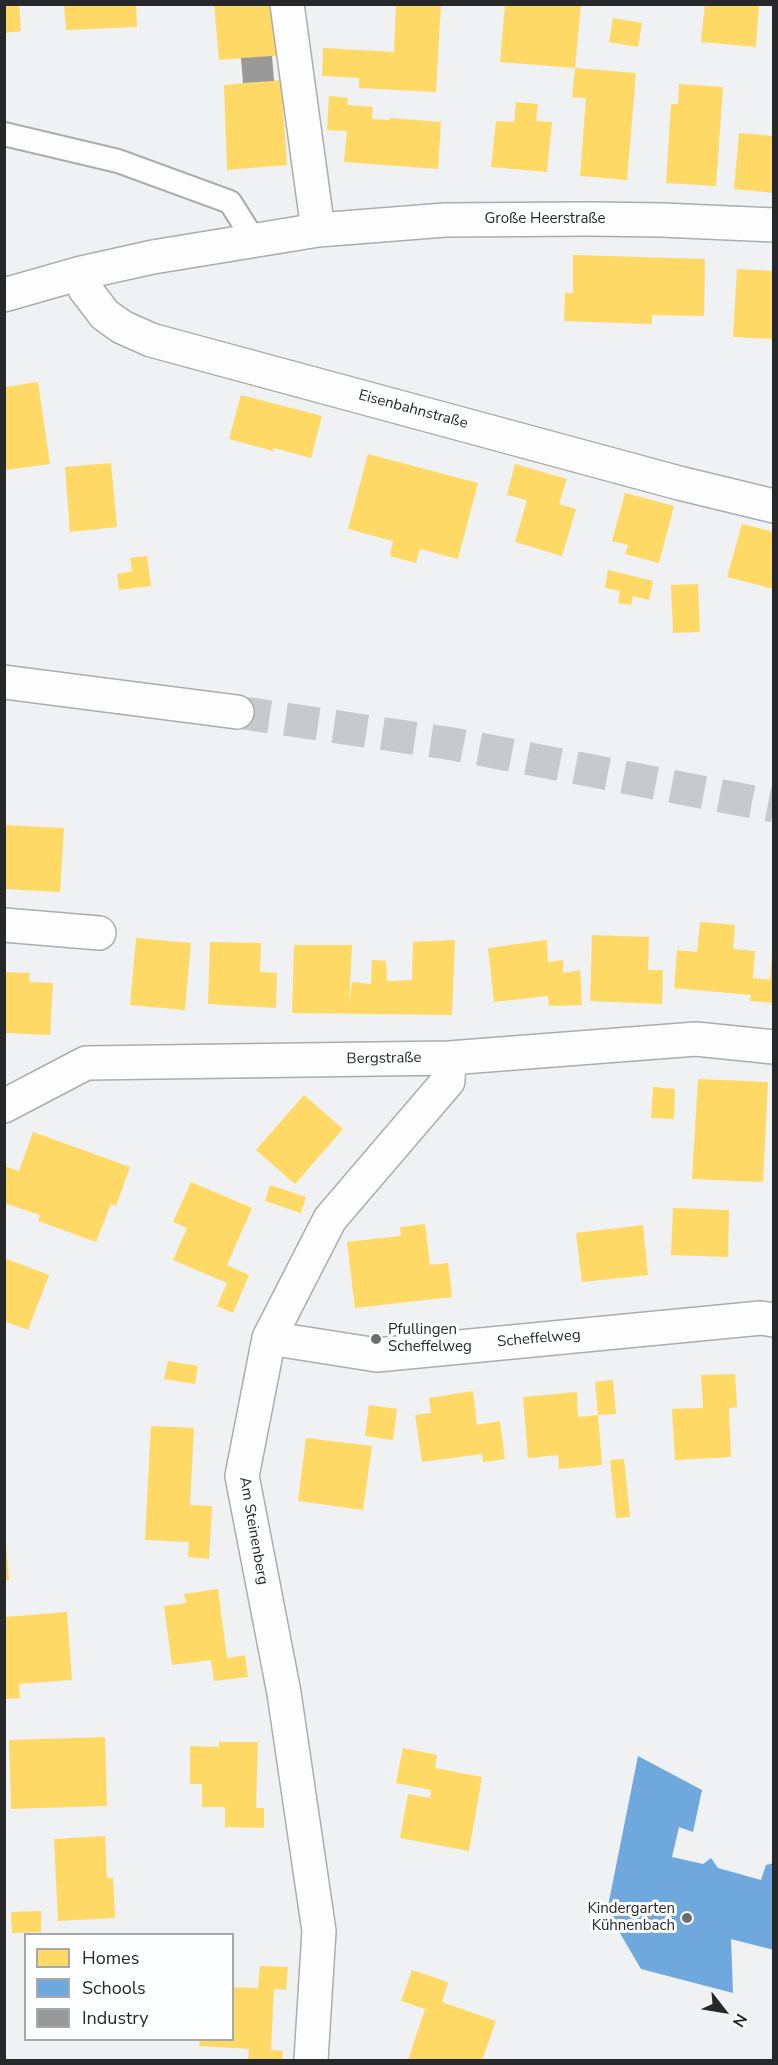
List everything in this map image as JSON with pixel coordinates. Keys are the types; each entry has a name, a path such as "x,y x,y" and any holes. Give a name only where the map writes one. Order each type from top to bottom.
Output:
{"street":[{"path":"287,4 318,230"},
{"name":"Große Heerstraße","path":"4,295 81,273 153,257 318,230 445,220 662,220 774,225"},
{"name":"Eisenbahnstraße","path":"81,273 85,289 105,315 122,327 151,340 679,483 774,506"},
{"path":"4,682 237,712"},
{"path":"4,925 99,933"},
{"name":"Bergstraße","path":"4,1106 86,1063 449,1058 696,1039 774,1047"},
{"name":"Am Steinenberg","path":"311,2061 319,1931 284,1693 242,1476 269,1338 330,1219 448,1081 449,1058"},
{"name":"Scheffelweg","path":"269,1338 377,1355 761,1318 774,1320"}],"lane":[{"path":"4,134 118,161 230,202 254,240"}],"building: Homes":[{"path":"4,4 19,4 21,31 4,33"},
{"path":"64,4 136,4 137,27 66,30"},
{"path":"214,4 273,4 277,56 219,60"},
{"path":"396,4 441,4 436,92 359,88 359,78 322,76 323,48 394,52"},
{"path":"505,4 581,4 575,68 500,62"},
{"path":"705,4 759,4 756,47 701,42"},
{"path":"613,18 642,23 638,47 609,42"},
{"path":"575,68 636,73 627,180 580,176 586,98 572,97"},
{"path":"281,80 287,165 227,170 224,85"},
{"path":"679,84 723,87 716,186 666,183 671,104 678,104"},
{"path":"329,96 348,98 347,105 373,107 372,119 441,122 438,169 344,162 347,131 327,130"},
{"path":"516,102 538,104 536,121 552,122 547,172 491,167 496,121 514,122"},
{"path":"739,133 774,136 774,193 734,189"},
{"path":"573,255 705,259 704,316 652,315 652,324 564,321 565,293 573,293"},
{"path":"737,269 774,271 774,339 733,337"},
{"path":"38,382 50,464 5,470 5,387"},
{"path":"241,395 322,416 311,458 229,439"},
{"path":"368,454 478,483 458,559 420,549 416,563 390,556 393,541 348,529"},
{"path":"111,463 117,527 70,532 65,467"},
{"path":"515,464 567,479 559,504 576,509 562,556 515,542 527,500 507,495"},
{"path":"625,493 674,506 659,563 625,554 628,545 612,541"},
{"path":"742,524 774,532 774,589 727,577"},
{"path":"147,556 151,586 119,590 117,574 132,571 130,558"},
{"path":"608,570 653,581 649,600 633,596 631,605 618,603 620,591 605,588"},
{"path":"698,584 700,632 673,633 671,585"},
{"path":"4,825 64,828 60,892 4,889"},
{"path":"700,922 735,925 733,949 755,951 753,978 770,980 772,954 774,954 774,1003 750,1001 751,995 674,988 677,950 697,952"},
{"path":"592,935 649,937 648,970 663,970 662,1004 590,1001"},
{"path":"136,938 191,943 185,1010 130,1005"},
{"path":"455,940 452,1015 292,1013 294,945 352,945 349,1005 352,982 371,984 372,960 386,961 387,981 412,980 413,942"},
{"path":"547,940 548,962 563,960 563,973 580,970 582,1005 549,1006 548,996 494,1002 488,948"},
{"path":"210,942 261,943 260,972 277,973 276,1008 208,1004"},
{"path":"4,972 30,973 29,982 53,983 50,1035 4,1033"},
{"path":"698,1079 768,1082 763,1182 692,1179"},
{"path":"653,1087 675,1089 674,1119 651,1118"},
{"path":"304,1095 343,1129 295,1184 256,1150"},
{"path":"33,1132 130,1167 116,1206 111,1204 96,1242 38,1221 40,1215 4,1203 4,1166 19,1171"},
{"path":"191,1182 252,1208 227,1265 249,1275 233,1313 217,1306 227,1283 173,1260 187,1228 173,1222"},
{"path":"270,1185 306,1197 301,1213 265,1201"},
{"path":"673,1208 729,1210 728,1257 671,1255"},
{"path":"425,1224 430,1265 448,1263 452,1297 355,1308 347,1242 401,1236 400,1227"},
{"path":"643,1225 648,1275 582,1282 576,1233"},
{"path":"4,1258 49,1275 28,1330 4,1321"},
{"path":"168,1361 198,1366 195,1384 164,1379"},
{"path":"735,1374 737,1407 729,1408 731,1457 675,1460 672,1409 703,1408 701,1375"},
{"path":"613,1380 616,1414 598,1415 595,1382"},
{"path":"473,1391 477,1425 500,1421 505,1459 483,1462 482,1454 422,1462 415,1415 431,1413 429,1398"},
{"path":"577,1392 578,1417 598,1415 602,1465 559,1469 558,1455 528,1458 523,1397"},
{"path":"369,1405 397,1409 393,1440 365,1436"},
{"path":"151,1426 194,1428 190,1505 212,1506 209,1559 188,1557 189,1542 145,1540"},
{"path":"306,1438 372,1446 363,1510 298,1501"},
{"path":"624,1459 630,1517 616,1518 610,1460"},
{"path":"6,1545 9,1580 4,1580 4,1546"},
{"path":"218,1589 227,1658 245,1655 248,1677 214,1681 211,1660 172,1665 164,1606 186,1603 184,1594"},
{"path":"67,1612 72,1680 19,1684 20,1698 5,1699 5,1617"},
{"path":"105,1737 107,1806 11,1809 9,1740"},
{"path":"219,1742 258,1742 256,1808 264,1808 264,1828 225,1827 225,1807 202,1807 202,1784 190,1784 190,1746 219,1747"},
{"path":"403,1748 437,1755 435,1768 482,1777 469,1851 400,1838 408,1794 430,1798 431,1790 396,1783"},
{"path":"105,1836 107,1878 113,1878 115,1918 58,1921 54,1839"},
{"path":"41,1911 41,1932 12,1933 11,1912"},
{"path":"260,1966 288,1967 286,1990 274,1989 271,2050 283,2051 282,2060 248,2060 249,2049 199,2046 200,2041 234,2041 234,1987 258,1988"},
{"path":"412,1970 448,1982 442,2002 496,2021 482,2060 408,2060 425,2009 401,2001"}],"building: Schools":[{"path":"638,1756 702,1790 693,1832 679,1827 672,1857 703,1864 711,1858 718,1868 761,1880 766,1865 774,1863 774,1950 731,1939 733,1993 641,1969 607,1911"}],"building: Industry":[{"path":"272,56 274,81 243,83 241,58"}],"tunnel":[{"path":"237,712 453,744 774,806"}],"place":[{"name":"Pfullingen Scheffelweg","path":"376,1339"},
{"name":"Kindergarten Kühnenbach","path":"687,1918"}]}
